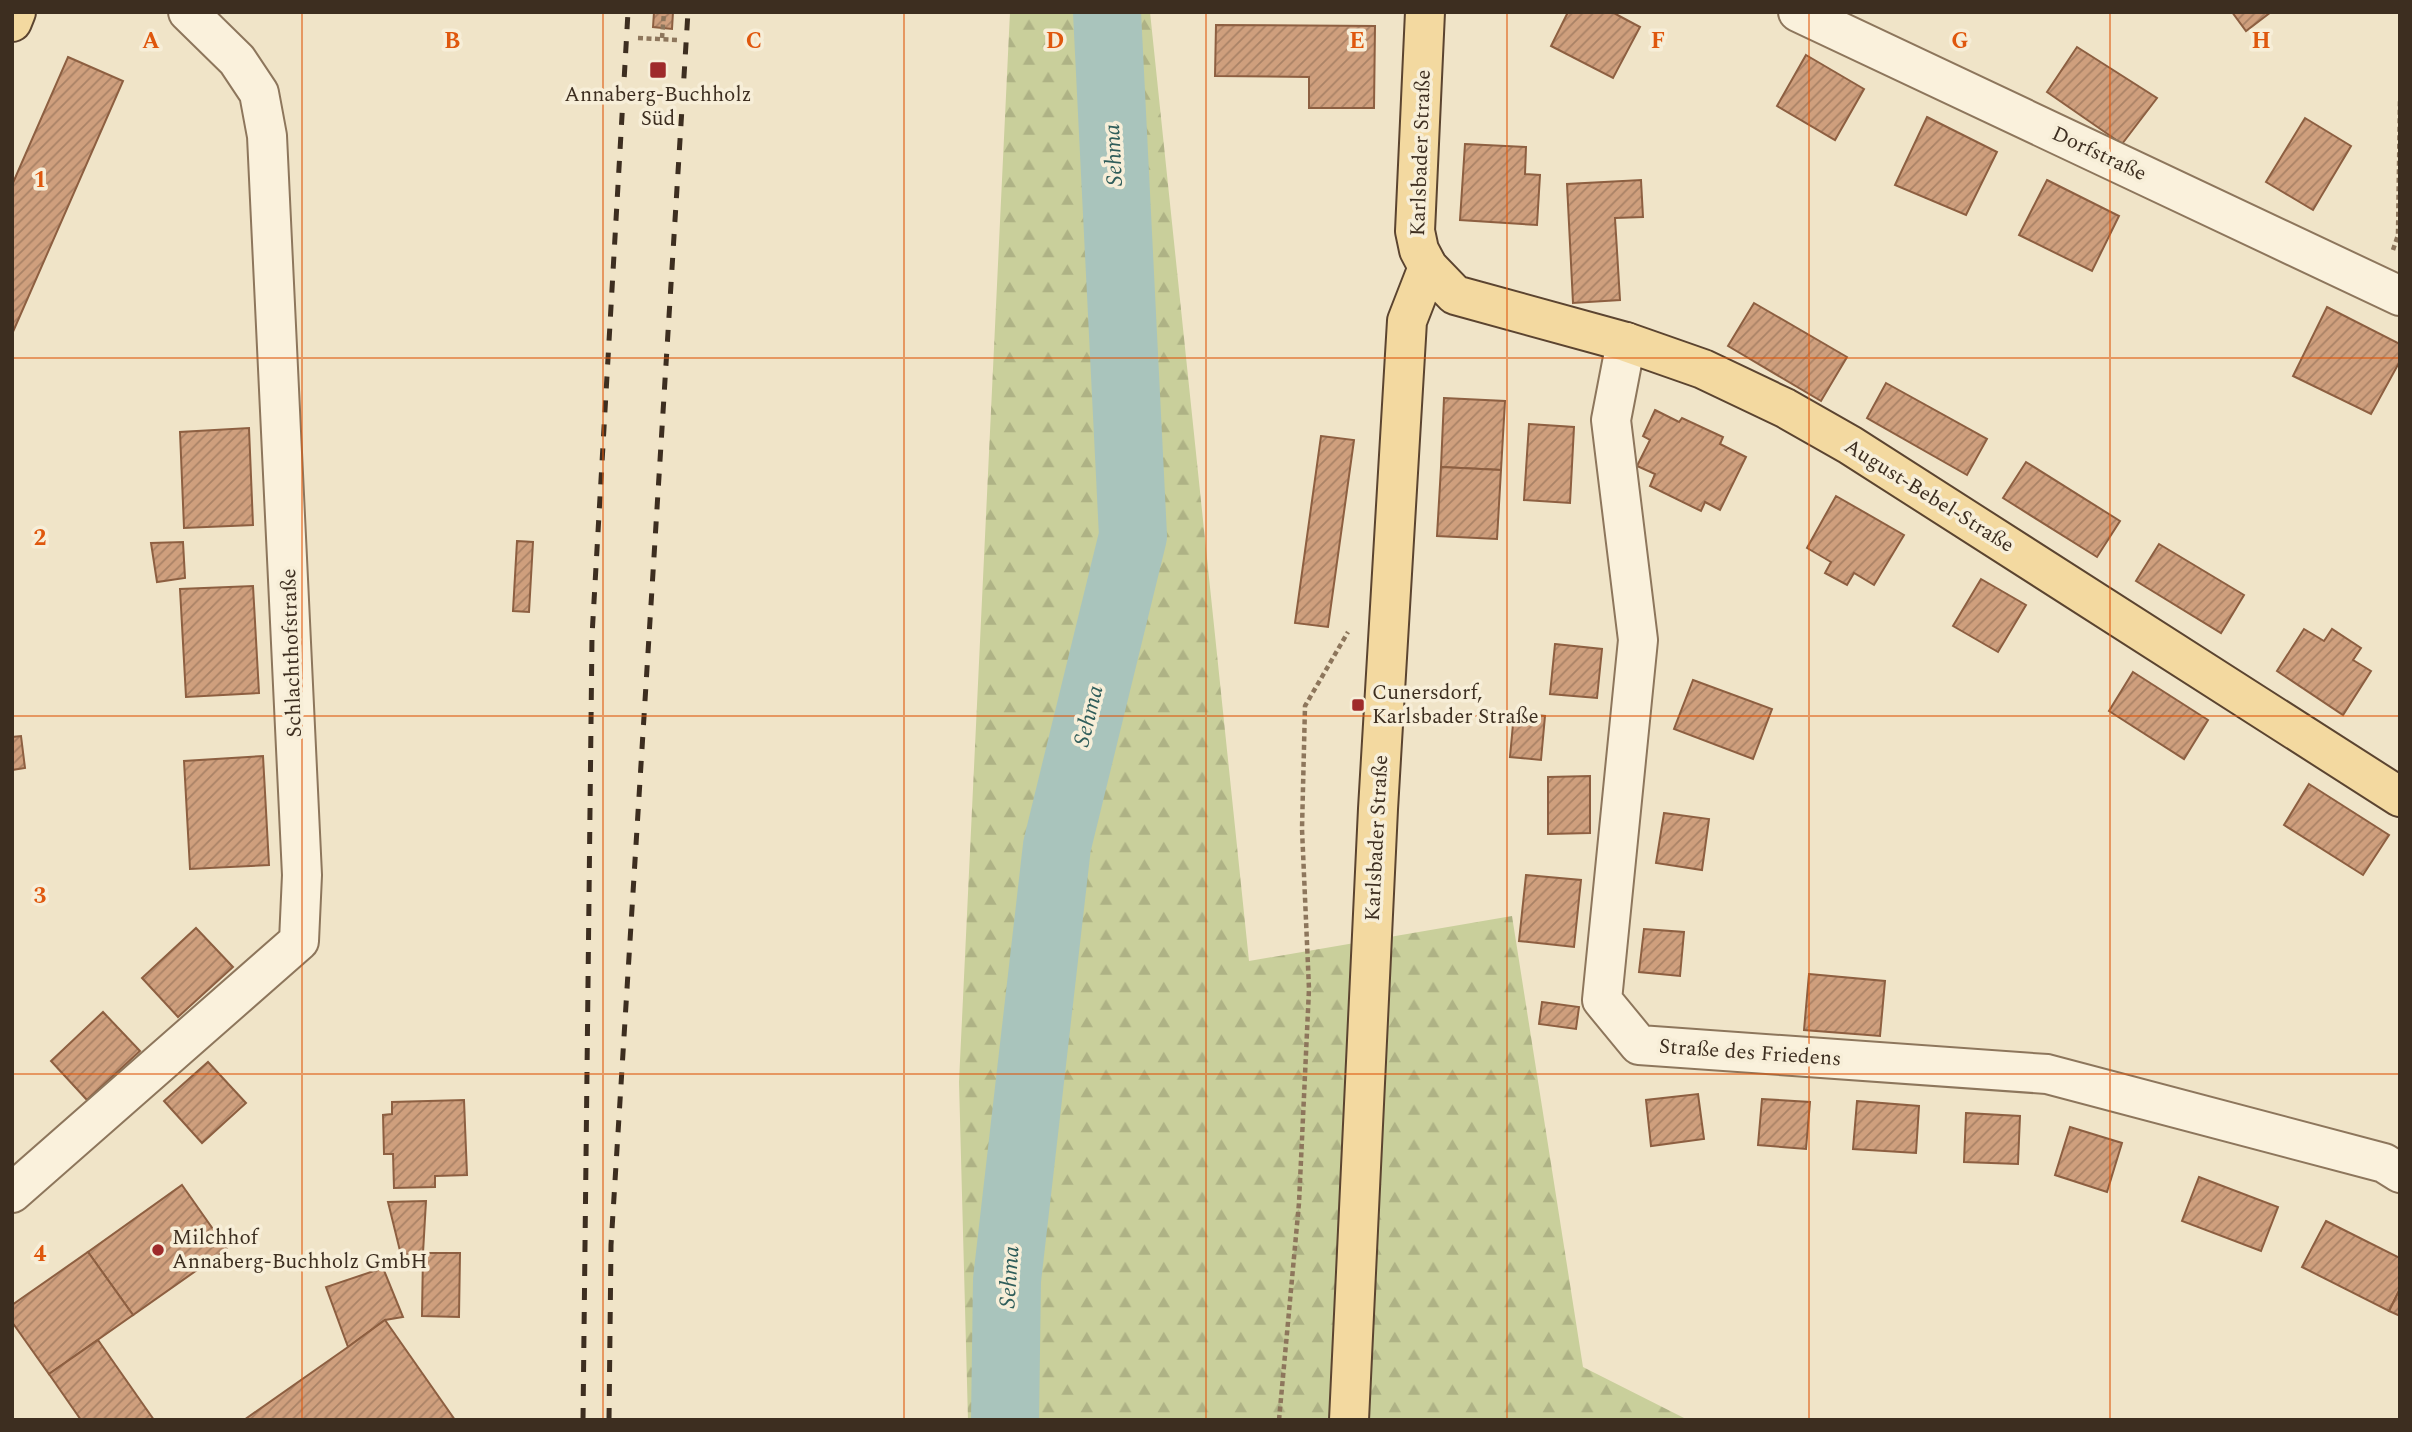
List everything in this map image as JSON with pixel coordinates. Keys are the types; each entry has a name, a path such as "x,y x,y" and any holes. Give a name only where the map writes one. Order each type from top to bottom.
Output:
{"main road":[{"path":"12,22 16,12"},
{"name":"Karlsbader Straße","path":"1349,1420 1378,809 1407,321 1428,267 1419,250 1415,231 1425,12"},
{"name":"August-Bebel-Straße","path":"1428,267 1455,295 1475,303 1626,342 1703,369 1785,408 1850,445 2400,797"}],"street":[{"name":"Schlachthofstraße","path":"12,1193 299,941 301,861 267,136 258,93 237,60 188,12"},
{"name":"Dorfstraße","path":"1798,12 2389,292"},
{"name":"Straße des Friedens","path":"1626,342 1611,420 1638,640 1602,1000 1639,1045 2046,1074 2384,1163 2400,1173"}],"path":[{"path":"662,38 664,12"},
{"path":"638,38 677,40"},
{"path":"2389,292 2399,235 2400,99"},
{"path":"1279,1420 1299,1203 1309,989 1301,829 1305,706 1353,624"}],"green space":[{"path":"1010,12 1150,12 1249,961 1512,916 1583,1367 1688,1420 968,1420 959,1082"}],"building":[{"path":"654,12 673,12 672,29 653,27"},
{"path":"1568,12 1612,12 1640,27 1613,78 1551,46"},
{"path":"2232,12 2271,12 2246,31"},
{"path":"1216,25 1375,26 1374,108 1309,108 1309,77 1215,76"},
{"path":"2077,47 2157,98 2122,144 2047,92"},
{"path":"1806,55 1864,89 1835,140 1777,106"},
{"path":"68,57 123,81 12,334 12,185"},
{"path":"1927,117 1997,152 1966,215 1895,185"},
{"path":"2305,118 2351,146 2313,210 2266,182"},
{"path":"1465,144 1526,147 1525,174 1540,175 1537,225 1460,220"},
{"path":"1641,180 1643,217 1615,218 1620,300 1573,303 1567,184"},
{"path":"2047,180 2119,216 2092,271 2019,235"},
{"path":"1754,303 1847,357 1821,401 1728,346"},
{"path":"2327,307 2400,344 2400,361 2371,414 2293,376"},
{"path":"1886,383 1987,439 1967,475 1867,418"},
{"path":"1444,398 1505,401 1501,470 1441,467"},
{"path":"1655,410 1679,422 1682,418 1723,437 1720,444 1746,457 1720,510 1705,502 1701,511 1650,486 1655,474 1637,466 1650,440 1643,436"},
{"path":"1529,424 1574,427 1570,503 1524,500"},
{"path":"249,428 253,525 184,528 180,432"},
{"path":"1321,436 1354,440 1328,627 1295,623"},
{"path":"2026,462 2120,521 2097,557 2003,498"},
{"path":"1441,467 1501,470 1497,539 1437,536"},
{"path":"1836,496 1904,535 1874,585 1854,573 1847,585 1825,573 1831,562 1807,548"},
{"path":"517,541 533,542 529,612 513,611"},
{"path":"183,542 185,578 157,582 151,543"},
{"path":"2159,544 2244,595 2221,633 2136,581"},
{"path":"1981,579 2026,605 1998,652 1953,626"},
{"path":"253,586 259,693 186,697 180,589"},
{"path":"2304,629 2324,641 2332,629 2361,648 2353,660 2371,671 2343,715 2277,671"},
{"path":"1555,644 1602,649 1597,698 1550,694"},
{"path":"2133,672 2208,720 2184,759 2109,711"},
{"path":"1693,680 1772,709 1753,759 1674,729"},
{"path":"1514,713 1545,716 1541,760 1510,757"},
{"path":"21,736 25,768 12,770 12,737"},
{"path":"263,756 269,865 190,869 184,761"},
{"path":"1590,776 1590,833 1548,834 1548,777"},
{"path":"2309,784 2389,835 2363,875 2284,825"},
{"path":"1664,813 1709,819 1702,870 1656,863"},
{"path":"1526,875 1581,880 1574,947 1519,941"},
{"path":"196,928 233,967 178,1017 142,978"},
{"path":"1644,929 1684,932 1680,976 1639,972"},
{"path":"1809,974 1885,981 1880,1036 1804,1030"},
{"path":"1542,1002 1579,1007 1576,1029 1539,1024"},
{"path":"103,1012 140,1051 87,1100 51,1061"},
{"path":"208,1062 246,1103 202,1143 164,1101"},
{"path":"1698,1094 1704,1139 1651,1146 1646,1100"},
{"path":"1762,1099 1810,1102 1806,1149 1758,1145"},
{"path":"464,1100 467,1175 435,1176 435,1187 394,1188 393,1154 384,1154 383,1115 392,1114 392,1102"},
{"path":"1857,1101 1919,1106 1916,1153 1853,1149"},
{"path":"1966,1113 2020,1116 2018,1164 1964,1162"},
{"path":"2070,1127 2122,1143 2107,1192 2055,1175"},
{"path":"2199,1177 2278,1207 2261,1251 2182,1221"},
{"name":"Milchhof Annaberg-Buchholz GmbH","path":"182,1185 227,1249 133,1315 88,1252"},
{"path":"426,1201 423,1253 401,1255 388,1202"},
{"path":"2326,1221 2400,1258 2400,1289 2389,1311 2302,1267"},
{"path":"88,1252 133,1315 49,1374 12,1322 12,1305"},
{"path":"423,1253 460,1253 459,1317 422,1316"},
{"path":"383,1268 403,1317 385,1320 348,1347 326,1287"},
{"path":"2400,1289 2400,1316 2389,1311"},
{"path":"385,1320 455,1420 244,1420 348,1347"},
{"path":"98,1340 154,1420 81,1420 49,1374"}],"waterway":[{"name":"Sehma","path":"1005,1420 1007,1280 1057,846 1133,536 1107,12"}],"railway":[{"path":"583,1420 592,636 628,12"},
{"path":"609,1420 611,1245 688,12"}],"place":[{"name":"Annaberg-Buchholz Süd","path":"658,70"},
{"name":"Cunersdorf, Karlsbader Straße","path":"1358,705"},
{"name":"Milchhof Annaberg-Buchholz GmbH","path":"158,1250"}]}
